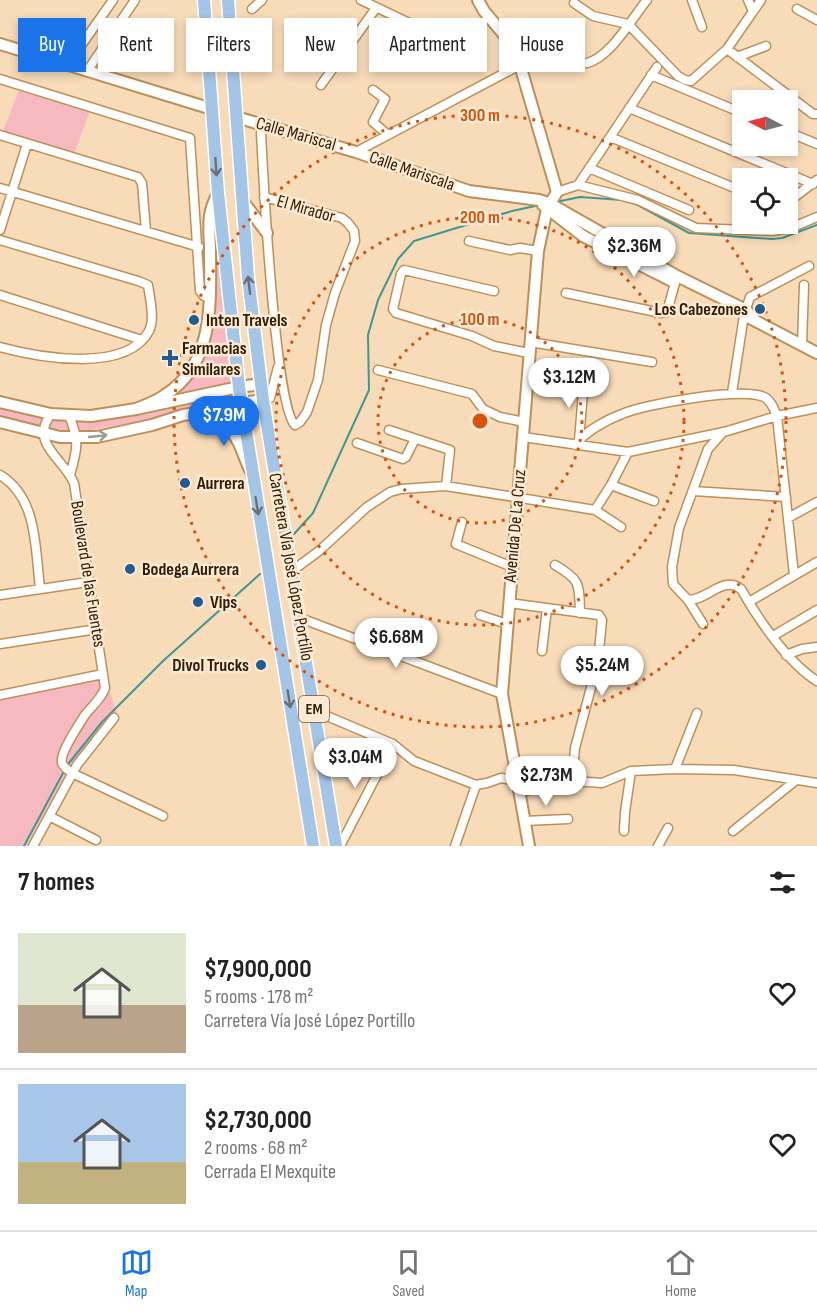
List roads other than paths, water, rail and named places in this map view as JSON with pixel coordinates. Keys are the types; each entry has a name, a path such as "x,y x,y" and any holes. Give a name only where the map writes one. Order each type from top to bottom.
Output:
{"main road":[{"name":"Carretera Vía José López Portillo","path":"204,0 218,193 239,387 313,846"},
{"name":"Carretera Vía José López Portillo","path":"228,0 248,276 261,384 266,399 338,846"},
{"path":"478,0 499,29"},
{"path":"0,44 18,49"},
{"path":"88,70 212,109"},
{"path":"522,72 557,192 546,205"},
{"name":"Calle Mariscal","path":"236,117 356,152"},
{"name":"Calle Mariscala","path":"356,152 470,191 546,205 817,353"},
{"path":"136,409 165,396 182,381 200,355 208,329 208,222 211,206 218,193"},
{"path":"242,200 267,233"},
{"name":"Calle Mariscala","path":"546,205 583,236 675,283 748,315"},
{"name":"Avenida De La Cruz","path":"529,846 502,694 538,251 546,205"},
{"path":"0,402 69,416 111,414 261,384"},
{"path":"0,422 43,434 77,438 114,434 183,415 232,408 242,403 266,399"},
{"path":"196,414 219,422 236,437 252,474"}],"street":[{"path":"86,38 113,0"},
{"path":"88,70 135,0"},
{"path":"252,9 262,0"},
{"path":"361,0 398,18"},
{"path":"585,63 591,63 622,36 628,24 647,0"},
{"path":"692,0 702,27"},
{"path":"748,0 753,11"},
{"path":"574,3 593,16 628,24 678,75 691,81 727,49 761,0"},
{"path":"321,85 376,8"},
{"path":"797,9 817,20"},
{"path":"737,57 766,46"},
{"path":"727,49 813,114 817,114"},
{"path":"578,185 657,67"},
{"path":"356,152 505,72"},
{"path":"651,75 732,109"},
{"path":"0,79 190,138 200,291 204,296 209,297"},
{"path":"373,90 385,99 373,122 388,135"},
{"path":"629,108 815,182"},
{"path":"261,133 264,197"},
{"path":"0,135 138,177 142,183 146,231"},
{"path":"798,136 817,144"},
{"path":"610,137 732,188"},
{"path":"0,230 27,144"},
{"path":"589,168 688,210"},
{"path":"798,195 815,182"},
{"path":"557,192 578,185 638,200 696,228 772,231 791,228 817,217"},
{"path":"0,188 198,247"},
{"name":"El Mirador","path":"264,197 342,218 354,231 353,248 335,293 326,325 318,380 308,412 295,425 291,422 286,403 279,361 267,233 264,197"},
{"path":"0,240 138,280 148,285 151,318 149,330 142,340 125,351 100,358 76,360 33,356 0,347"},
{"path":"469,241 510,250 520,248 538,251"},
{"path":"732,393 750,297 809,266"},
{"path":"494,291 404,270 400,274 393,306 396,313 472,336 494,346 652,362"},
{"path":"566,293 661,313 667,312 675,283"},
{"path":"802,345 804,285"},
{"path":"0,295 142,340"},
{"path":"279,361 266,399 286,403"},
{"path":"378,370 472,394 483,409 500,417 524,422"},
{"path":"577,442 584,381"},
{"path":"577,442 605,422 643,407 732,393 765,398 772,405 777,416 794,575"},
{"path":"523,437 577,442 627,452 724,432 777,416 817,408"},
{"path":"43,434 44,426 51,414"},
{"name":"Boulevard de las Fuentes","path":"69,416 77,438 70,475"},
{"path":"389,430 450,450 446,486"},
{"path":"703,624 688,600 673,584 672,567 680,528 708,449 724,432"},
{"name":"Boulevard de las Fuentes","path":"43,434 47,447 70,475 75,490 103,674"},
{"path":"357,443 404,459 415,439"},
{"path":"595,510 611,485 627,452"},
{"path":"0,475 13,485 29,513 40,588"},
{"path":"611,485 654,501"},
{"path":"292,571 319,551 367,507 390,492 401,489 446,486 595,510 621,527"},
{"path":"693,491 786,497"},
{"path":"788,518 817,502"},
{"path":"462,522 456,544 512,567"},
{"path":"748,602 817,562"},
{"path":"555,565 572,575 577,583 580,613"},
{"path":"0,595 88,582"},
{"path":"688,600 700,598 729,583 741,589 786,655 808,676 817,681"},
{"path":"509,603 601,616 598,661 575,748 572,782"},
{"path":"542,651 547,608"},
{"path":"774,636 817,610"},
{"path":"480,615 507,624"},
{"path":"300,618 502,694"},
{"path":"0,644 97,629"},
{"path":"786,655 802,649 817,647"},
{"path":"0,694 103,674 105,688 103,694 84,717 64,752 62,765 72,773 163,816"},
{"path":"315,711 393,744 414,761 476,785 501,778 518,787 572,782 602,783 631,771 675,769 734,770 817,783"},
{"path":"675,769 696,713"},
{"path":"33,846 72,773 114,718"},
{"path":"338,846 393,744"},
{"path":"624,831 631,771"},
{"path":"733,831 795,781"},
{"path":"455,846 476,785"},
{"path":"48,816 96,840"},
{"path":"524,821 568,819"},
{"path":"658,846 668,828"}],"waterway":[{"path":"556,202 580,197 622,200 638,205 689,233 772,239 782,238 817,225"},
{"path":"294,534 313,513 369,390 368,335 378,300 398,259 414,241 512,211 540,205"},
{"path":"69,763 102,722 163,661 260,574"},
{"path":"24,846 63,773"}],"place":[{"name":"Los Cabezones","path":"760,309"},
{"name":"Inten Travels","path":"194,320"},
{"name":"Farmacias Similares","path":"170,358"},
{"name":"Aurrera","path":"185,483"},
{"name":"Bodega Aurrera","path":"130,569"},
{"name":"Vips","path":"198,602"},
{"name":"Divol Trucks","path":"261,665"}]}
